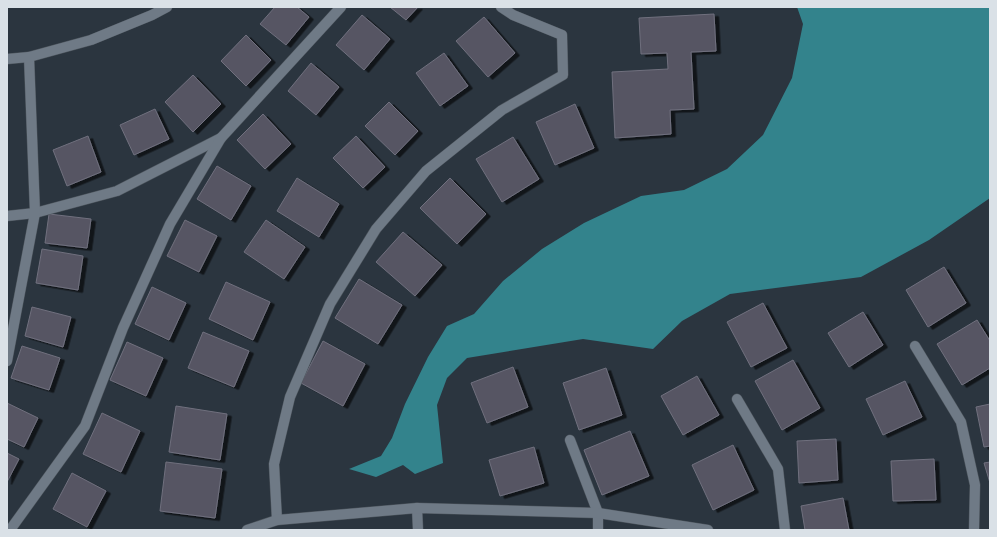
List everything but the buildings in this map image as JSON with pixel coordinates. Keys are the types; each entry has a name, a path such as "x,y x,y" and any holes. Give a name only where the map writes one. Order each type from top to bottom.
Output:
{"street":[{"path":"7,59 29,57 91,40 167,7"},
{"path":"12,527 85,426 123,328 170,224 221,138 340,7"},
{"path":"277,520 274,464 290,397 330,304 376,229 426,171 502,110 563,75 562,35 513,15 501,7"},
{"path":"7,361 35,213 29,57"},
{"path":"7,216 35,213 116,191 221,138"},
{"path":"915,346 961,422 975,485 974,530"},
{"path":"736,398 778,469 785,530"},
{"path":"570,440 598,513 598,530"},
{"path":"418,508 418,530"},
{"path":"246,530 277,520 418,508 598,513 708,530"}],"water":[{"path":"797,7 990,7 990,198 929,240 861,277 730,294 682,321 653,349 583,339 467,358 447,378 437,405 443,463 415,474 403,465 376,477 349,469 381,456 392,438 405,404 428,357 447,326 474,314 503,281 542,249 584,223 641,196 684,190 727,169 763,135 792,78 803,24"}]}
